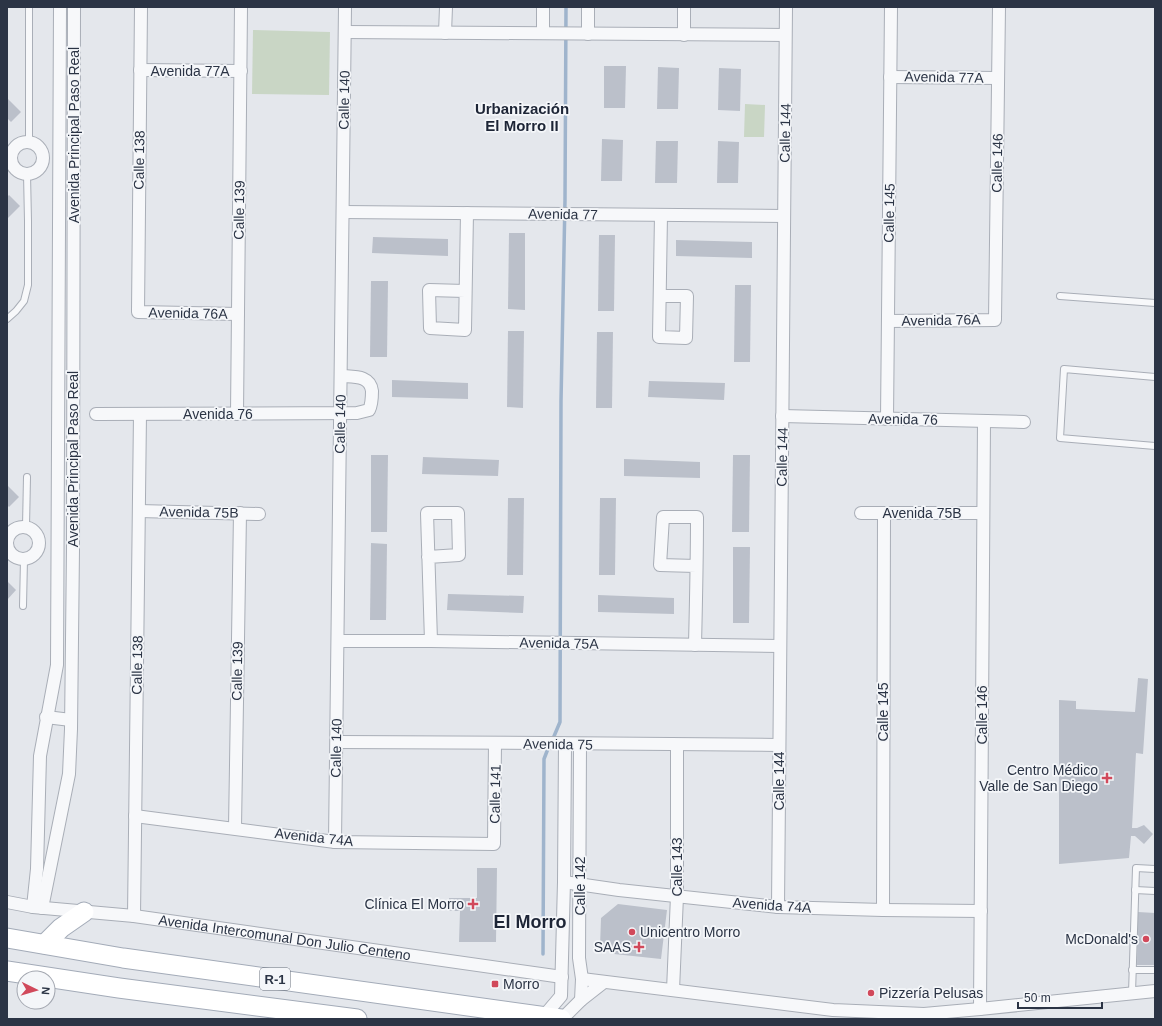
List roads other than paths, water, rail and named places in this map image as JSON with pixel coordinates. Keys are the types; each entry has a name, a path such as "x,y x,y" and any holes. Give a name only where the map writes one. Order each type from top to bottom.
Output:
{"main road":[{"path":"45,944 61,928 84,912"},
{"name":"R-1","path":"7,938 123,958 553,1018"},
{"name":"R-1","path":"7,971 119,988 352,1019"}],"street":[{"name":"Avenida Principal Paso Real","path":"37,907 40,756 46,717 57,665 60,7"},
{"name":"Avenida Principal Paso Real","path":"37,907 69,774 73,549 74,7"},
{"name":"Calle 138","path":"138,312 141,7"},
{"name":"Calle 139","path":"236,414 241,7"},
{"name":"Calle 140","path":"335,842 345,7"},
{"path":"445,33 446,7"},
{"path":"543,7 543,34"},
{"path":"582,34 588,7"},
{"path":"684,7 684,35"},
{"name":"Calle 144","path":"778,907 786,7"},
{"name":"Calle 145","path":"887,419 891,7"},
{"name":"Calle 146","path":"995,320 999,7"},
{"path":"345,32 785,36"},
{"name":"Avenida 77A","path":"140,70 240,71"},
{"name":"Avenida 77A","path":"890,77 998,78"},
{"path":"24,142 34,143 38,146 43,156 37,170 27,174 21,173 17,170 11,161 12,151 15,147 24,142"},
{"path":"43,156 60,163 74,163"},
{"name":"Avenida 77","path":"343,212 784,216"},
{"path":"466,290 467,213"},
{"path":"660,296 661,215"},
{"name":"Avenida 76A","path":"138,312 238,314"},
{"name":"Avenida 76A","path":"888,321 995,320"},
{"name":"Avenida 76","path":"96,414 357,413 369,410 372,395 371,386 368,382 364,379 341,376"},
{"name":"Calle 138","path":"134,916 140,414"},
{"name":"Avenida 76","path":"782,416 1024,422"},
{"name":"Calle 146","path":"980,1009 984,421"},
{"name":"Avenida 75B","path":"139,511 259,514"},
{"name":"Calle 139","path":"235,828 240,513"},
{"name":"Avenida 75B","path":"861,513 983,513"},
{"name":"Calle 145","path":"883,910 884,513"},
{"path":"695,645 697,517 663,517 660,565 696,566"},
{"path":"21,527 26,527 35,531 38,536 39,543 37,551 34,555 24,559 13,555 7,541 12,532 21,527"},
{"path":"39,543 58,548 73,549"},
{"path":"428,557 431,641"},
{"name":"Avenida 75A","path":"338,641 554,642 780,646"},
{"path":"46,717 71,720"},
{"name":"Avenida 75","path":"336,742 779,745"},
{"name":"Calle 141","path":"494,844 495,743"},
{"name":"Calle 142","path":"553,1018 561,996 562,977 564,882 561,744"},
{"name":"Calle 142","path":"580,744 579,958 582,979 581,1000"},
{"name":"Calle 143","path":"673,990 677,896 678,745"},
{"name":"Avenida 74A","path":"135,816 335,842 494,844"},
{"name":"Avenida 74A","path":"564,882 778,907 981,911"},
{"name":"Avenida Intercomunal Don Julio Centeno","path":"7,902 37,907 134,916 562,977"},
{"path":"582,979 833,1010 924,1014 1155,991"},
{"path":"553,1018 581,1000 604,982"}],"lane":[{"path":"29,7 29,142"},
{"path":"7,319 24,301 28,285 27,174"},
{"path":"1060,296 1155,302"},
{"path":"1155,377 1064,369 1060,438 1155,446"},
{"path":"26,527 27,477"},
{"path":"23,606 24,559"},
{"path":"1132,993 1136,868 1155,869"},
{"path":"1135,890 1155,891"},
{"path":"1132,970 1155,970"}],"waterway":[{"path":"552,741 560,722 561,401 565,200 566,7"},
{"path":"543,954 544,759 549,746"}],"place":[{"name":"Centro Médico Valle de San Diego","path":"1107,778"},
{"name":"Clínica El Morro","path":"473,904"},
{"name":"Unicentro Morro","path":"632,932"},
{"name":"McDonald's","path":"1146,939"},
{"name":"SAAS","path":"639,947"},
{"name":"Morro","path":"495,984"},
{"name":"Pizzería Pelusas","path":"871,993"}],"district":[{"name":"Urbanización El Morro II","path":"522,116"},
{"name":"El Morro","path":"530,922"}]}
